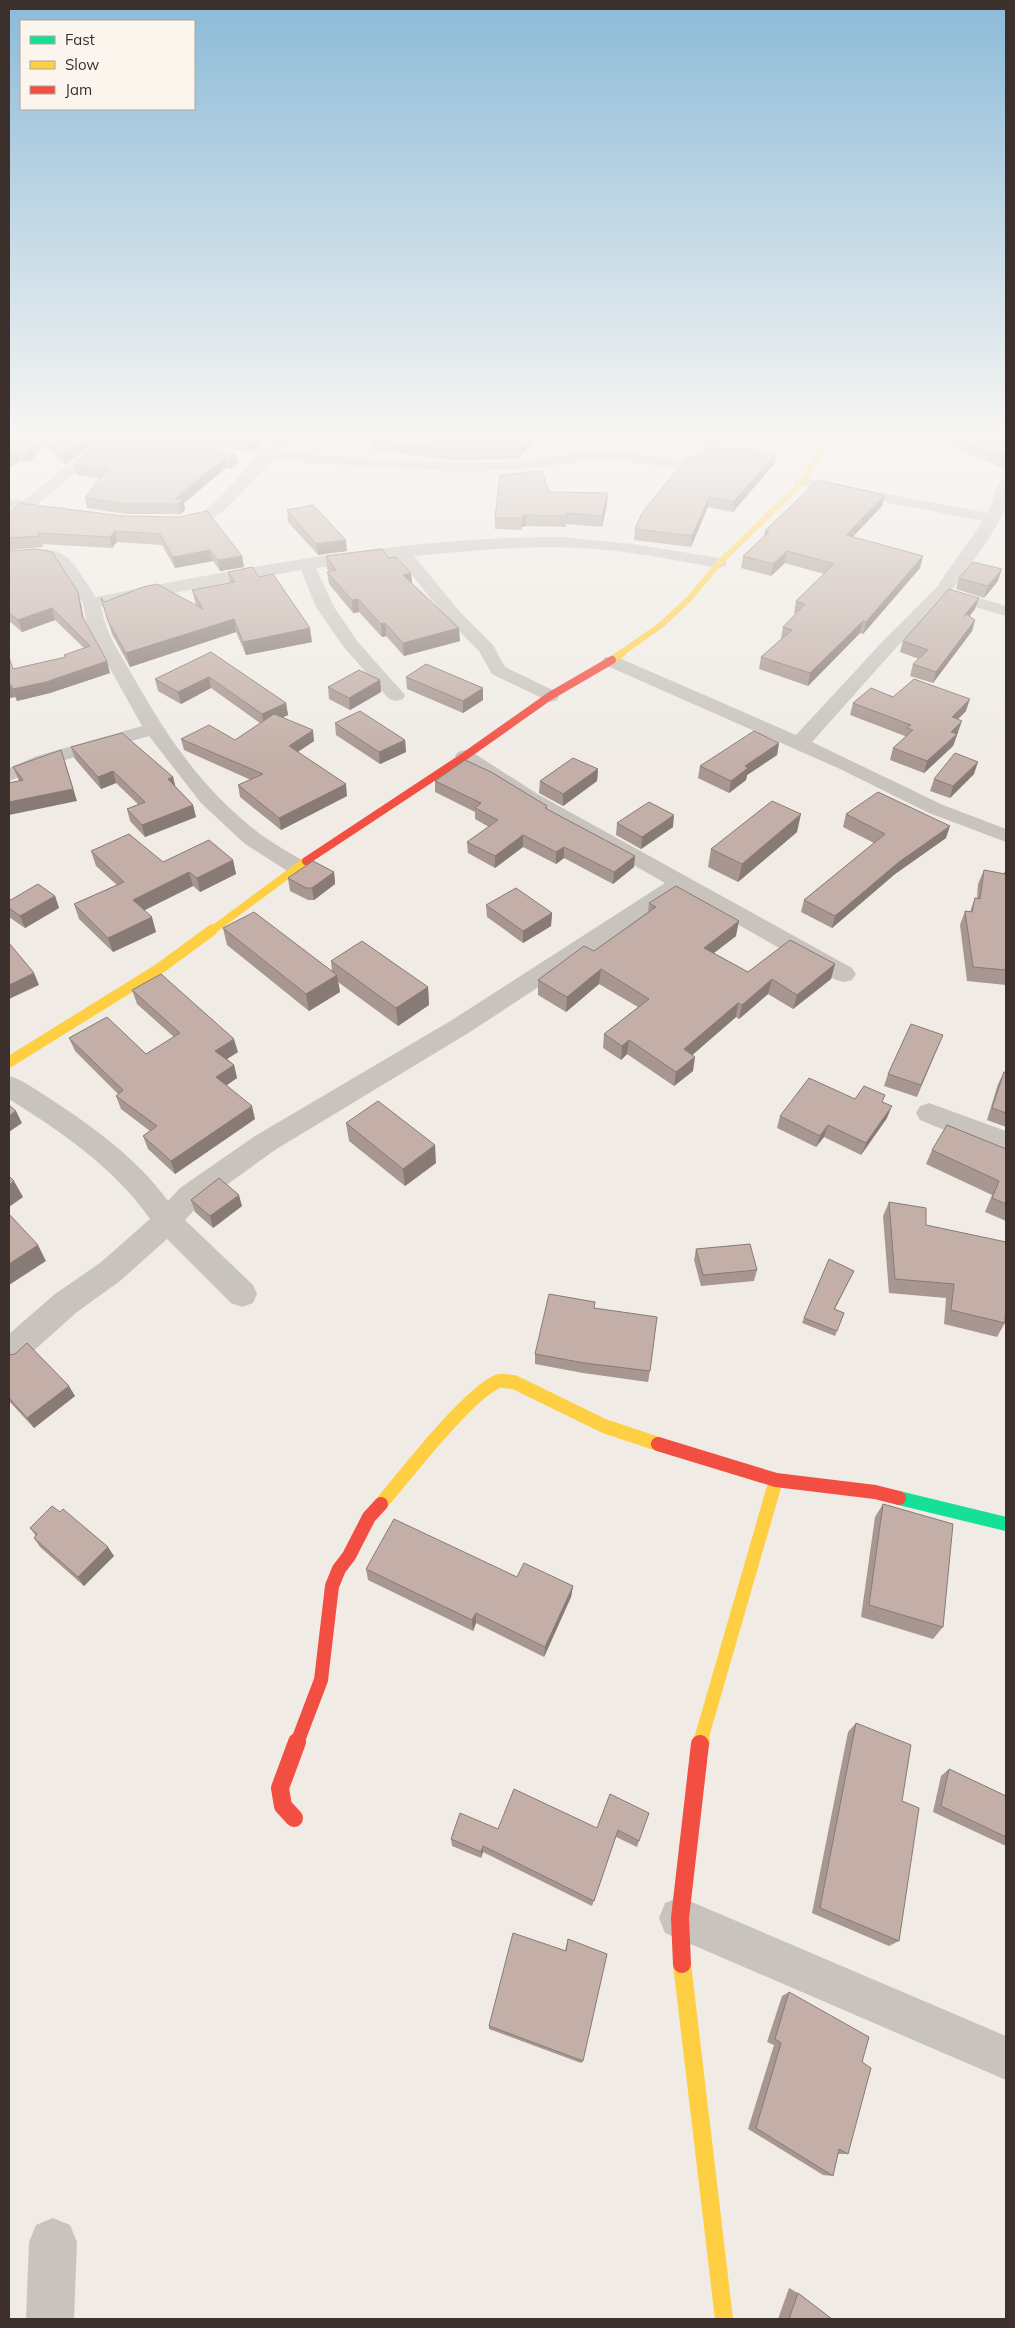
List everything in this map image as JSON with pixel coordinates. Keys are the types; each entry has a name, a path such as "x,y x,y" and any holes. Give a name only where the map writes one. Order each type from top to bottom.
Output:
{"street":[{"path":"92,602 185,583 306,563 467,547"},
{"path":"617,547 719,563"},
{"path":"9,1062 159,969 297,867 465,756 550,696 611,662 668,618 689,599 719,563 736,547"},
{"path":"800,744 889,645 942,592 975,547"},
{"path":"402,552 455,617 487,649 493,665 498,670 550,696"},
{"path":"9,556 39,553 52,554 62,559 92,602 96,627 153,729 208,799 253,839 297,867"},
{"path":"306,563 325,607 352,646 396,695"},
{"path":"942,592 1006,611"},
{"path":"611,662 800,744 936,809 1006,836"},
{"path":"9,775 44,760 153,729"},
{"path":"465,756 532,799 680,884 844,974"},
{"path":"9,1353 66,1303 110,1272 167,1220 190,1196 265,1143 461,1026 680,884"},
{"path":"9,1086 69,1124 125,1168 167,1220 242,1294"},
{"path":"929,1113 981,1134 1006,1141"},
{"path":"294,1818 283,1806 280,1788 321,1680 332,1586 338,1569 349,1556 369,1517 462,1411 486,1388 498,1381 514,1382 604,1426 694,1456 776,1480 875,1492 1006,1524"},
{"path":"724,2319 682,1975 680,1918 700,1743 776,1480"},
{"path":"680,1918 1006,2058"},
{"path":"50,2319 53,2242"}],"building":[{"path":"167,547 235,547 242,556 218,560 210,550 173,557"},
{"path":"753,547 889,547 923,556 866,622 863,621 810,673 761,657 792,630 783,627 805,604 796,601 834,564 787,551 773,564 743,556"},
{"path":"36,549 52,552 78,592 82,616 107,661 46,682 13,689 9,685 9,657 13,669 66,657 64,655 90,646 52,608 18,620 9,613 9,551"},
{"path":"382,549 389,558 396,557 411,573 403,575 459,628 403,643 385,623 381,624 358,599 352,600 327,572 336,570 326,556"},
{"path":"973,562 1002,569 988,586 959,578"},
{"path":"252,567 259,577 273,574 310,628 243,642 234,619 126,653 108,621 101,598 105,602 143,587 157,584 203,609 192,590 235,582 228,572"},
{"path":"949,589 979,598 963,617 966,614 975,620 936,672 913,664 928,650 903,641"},
{"path":"211,652 286,703 262,714 209,677 178,692 155,679"},
{"path":"426,664 483,688 463,701 406,677"},
{"path":"359,670 380,680 349,698 328,687"},
{"path":"914,679 970,699 952,717 962,721 951,732 957,734 927,761 893,748 913,730 907,728 911,725 853,703 871,688 893,697"},
{"path":"360,711 405,740 379,752 335,723"},
{"path":"274,714 313,730 289,746 346,784 279,818 238,785 263,774 181,739 209,725 235,740"},
{"path":"754,731 779,743 745,766 748,768 731,781 700,766"},
{"path":"122,733 173,777 168,779 193,805 142,825 127,809 145,802 113,771 98,777 71,747"},
{"path":"61,750 73,789 9,802 9,783 23,780 13,767"},
{"path":"955,753 978,762 953,786 934,779"},
{"path":"573,758 598,769 563,794 540,781"},
{"path":"465,760 491,772 547,806 545,808 635,856 614,872 564,847 556,852 523,835 495,856 467,842 498,820 475,808 481,803 435,781"},
{"path":"878,792 950,826 899,862 835,916 804,900 885,834 846,814"},
{"path":"772,801 801,814 742,864 711,849"},
{"path":"649,802 674,815 642,837 617,823"},
{"path":"129,834 163,862 209,840 233,860 197,878 189,872 133,900 152,917 108,938 74,904 124,882 91,851"},
{"path":"313,861 334,872 312,888 306,888 288,878"},
{"path":"984,870 1005,874 1006,872 1006,970 973,967 965,911 972,912 975,898 980,899"},
{"path":"38,884 55,896 20,916 9,908 9,901"},
{"path":"676,886 739,921 704,948 748,972 790,940 835,964 797,995 772,979 742,1005 738,1003 684,1049 695,1057 676,1072 629,1040 622,1046 604,1034 649,999 601,969 567,997 538,980 584,946 594,951 656,907 649,903"},
{"path":"516,888 552,913 523,931 486,905"},
{"path":"254,912 337,975 306,994 223,928"},
{"path":"362,941 428,987 396,1008 331,961"},
{"path":"9,943 34,973 9,985"},
{"path":"161,974 234,1039 215,1051 234,1065 216,1077 252,1106 171,1161 143,1136 157,1126 116,1096 123,1090 69,1038 107,1017 146,1054 180,1033 132,990"},
{"path":"911,1024 943,1035 921,1085 888,1074"},
{"path":"1004,1072 1006,1072 1006,1113 992,1108"},
{"path":"809,1078 855,1099 864,1086 885,1095 882,1102 892,1106 866,1143 828,1125 820,1136 780,1116"},
{"path":"378,1101 435,1145 403,1169 346,1123"},
{"path":"9,1105 16,1111 9,1116"},
{"path":"947,1125 1006,1149 1006,1204 992,1198 999,1181 932,1150"},
{"path":"9,1176 14,1181 9,1185"},
{"path":"219,1178 239,1195 210,1216 191,1200"},
{"path":"889,1202 926,1208 926,1225 1006,1242 1005,1323 951,1310 954,1284 895,1279"},
{"path":"9,1214 38,1245 9,1264"},
{"path":"750,1244 757,1270 703,1275 696,1249"},
{"path":"829,1259 854,1271 834,1309 844,1313 837,1331 804,1318"},
{"path":"549,1294 595,1302 594,1308 657,1317 650,1371 584,1363 535,1354"},
{"path":"27,1343 69,1386 27,1418 9,1398 9,1355 15,1354"},
{"path":"883,1504 953,1524 943,1627 869,1605"},
{"path":"52,1506 60,1512 63,1509 108,1547 78,1577 34,1538 37,1534 30,1528"},
{"path":"394,1519 517,1577 524,1563 573,1586 545,1647 476,1613 472,1620 366,1569"},
{"path":"856,1723 911,1745 902,1801 919,1808 899,1941 820,1908"},
{"path":"949,1769 1006,1796 1006,1837 941,1806"},
{"path":"514,1789 597,1828 610,1794 649,1813 639,1841 618,1830 594,1901 483,1846 481,1852 451,1839 460,1813 498,1829"},
{"path":"513,1933 566,1951 568,1939 607,1954 583,2061 489,2026"},
{"path":"789,1992 869,2037 862,2062 871,2068 848,2154 839,2149 833,2176 756,2128 781,2043 775,2039"},
{"path":"798,2293 832,2319 789,2319"}],"traffic: fast":[{"path":"899,1498 1006,1524"}],"traffic: slow":[{"path":"612,660 661,625 689,599 719,563 736,547"},
{"path":"9,1062 159,969 306,861"},
{"path":"381,1504 457,1416 488,1387 499,1381 514,1382 604,1426 658,1444"},
{"path":"700,1744 776,1480"},
{"path":"682,1964 724,2319"}],"traffic: jam":[{"path":"306,861 465,756 550,696 612,660"},
{"path":"658,1444 776,1480 875,1492 899,1498"},
{"path":"294,1818 283,1806 280,1788 321,1680 332,1586 339,1569 349,1556 369,1517 381,1504"},
{"path":"682,1964 680,1918 700,1744"}]}
